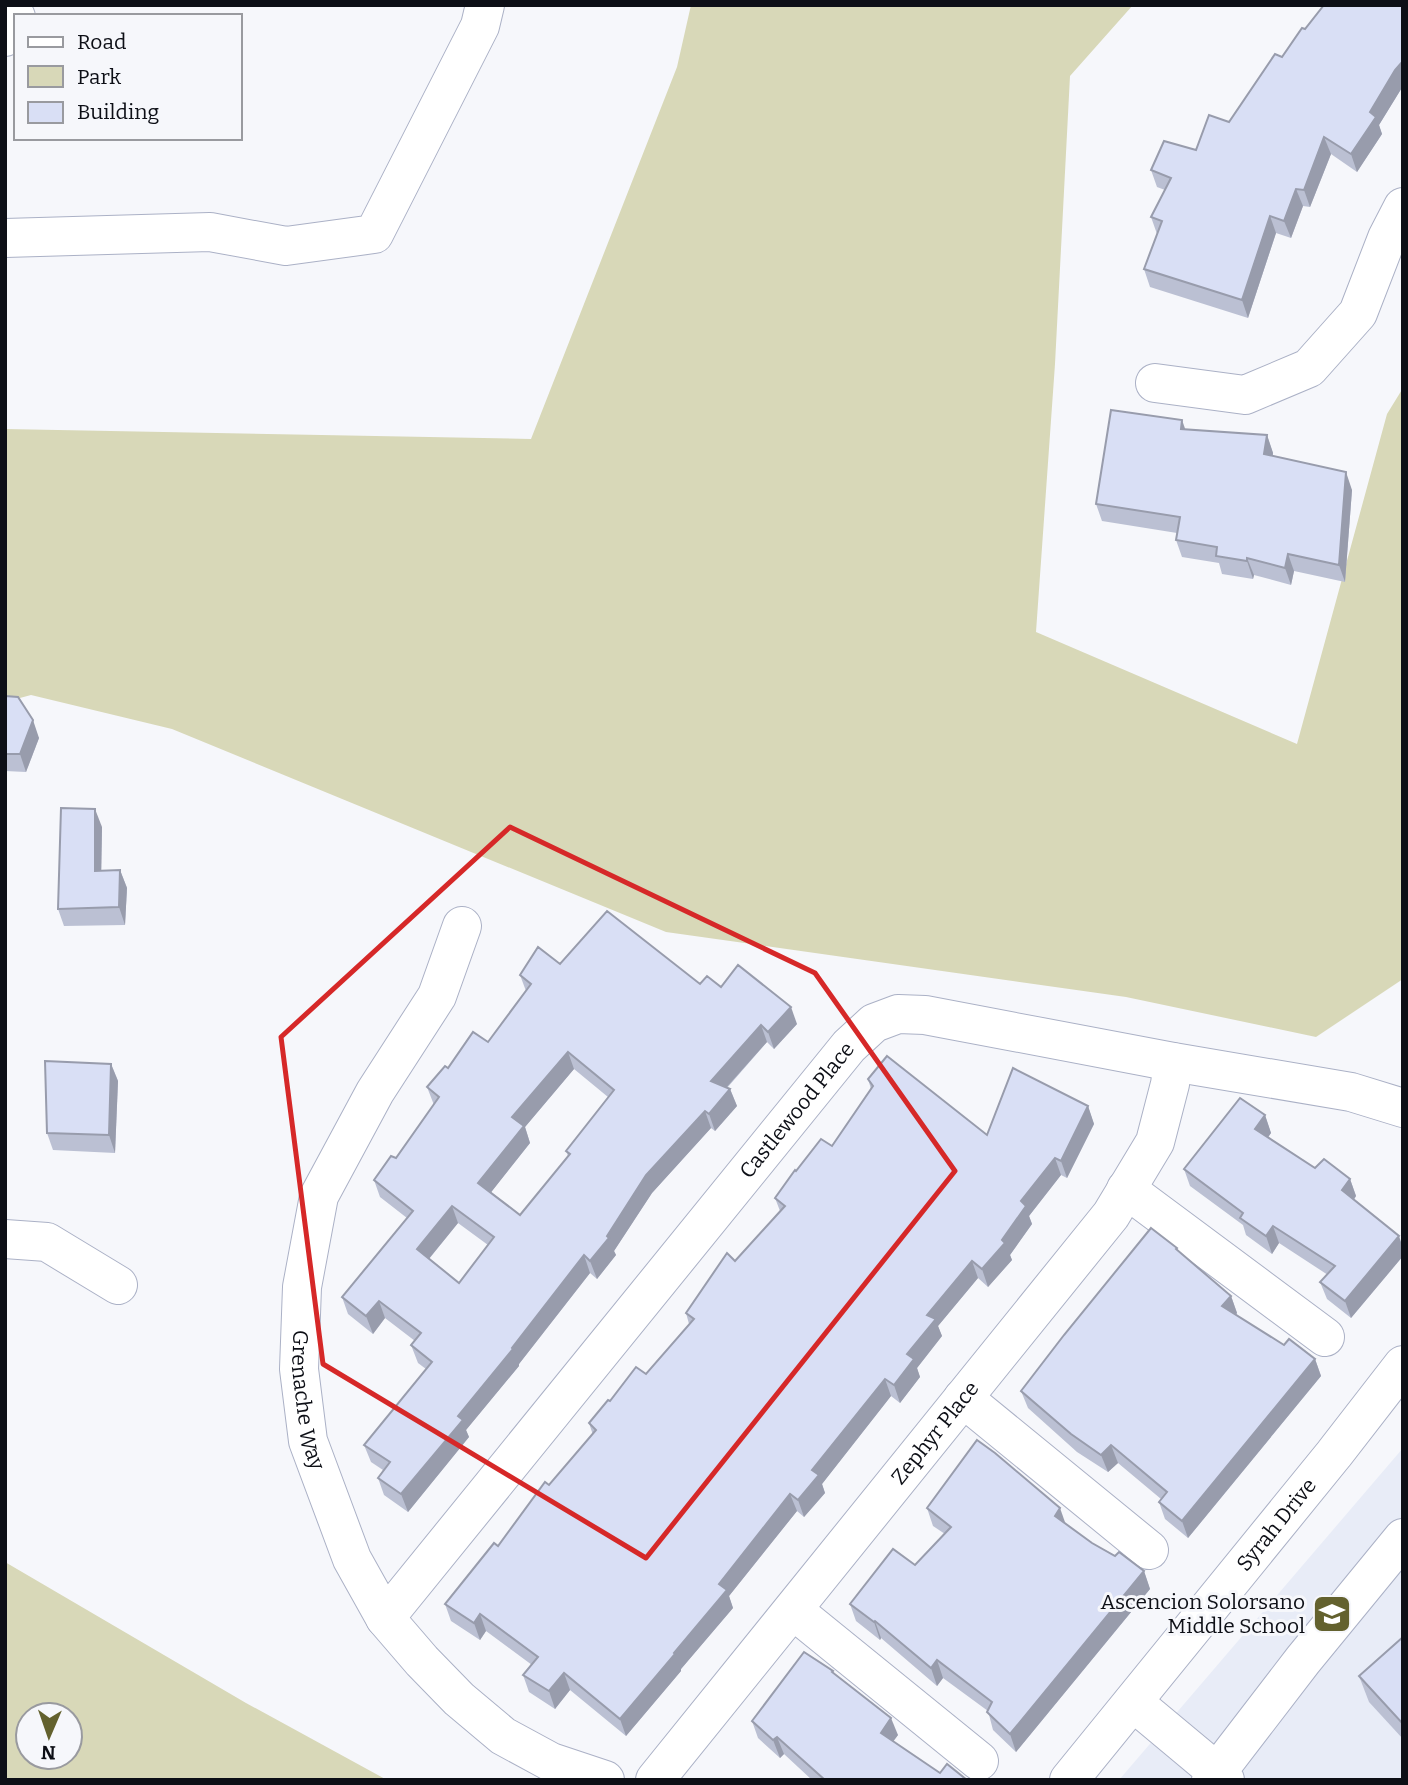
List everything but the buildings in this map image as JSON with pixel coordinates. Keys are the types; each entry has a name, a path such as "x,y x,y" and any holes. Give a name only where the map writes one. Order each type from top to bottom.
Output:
{"street":[{"path":"5,238 210,232 286,246 374,234 481,26 485,5"},
{"path":"5,37 14,20"},
{"path":"1155,383 1245,395 1309,368 1357,313 1403,206"},
{"name":"Grenache Way","path":"462,926 438,996 374,1091 319,1196 302,1287 299,1369 308,1441 352,1559 385,1618 422,1661 459,1699 503,1736 551,1762 605,1780"},
{"name":"Castlewood Place","path":"385,1618 849,1046 874,1023 898,1014 925,1015 1173,1062 1351,1092 1403,1108"},
{"name":"Zephyr Place","path":"655,1780 1111,1215 1156,1142 1173,1062"},
{"path":"1126,1189 1325,1336"},
{"path":"5,1239 47,1242 118,1285"},
{"name":"Syrah Drive","path":"1069,1780 1402,1368"},
{"path":"963,1398 1149,1550"},
{"path":"1133,1702 1218,1777 1311,1650 1403,1538"},
{"path":"793,1610 979,1761"}],"highlighted area":[{"path":"510,827 815,973 955,1171 646,1558 323,1364 281,1037"}],"shaded area":[{"name":"Ascencion Solorsano Middle School","path":"1403,1448 1403,1780 1119,1780"}],"green space":[{"path":"691,5 1133,5 1070,76 1055,364 1036,632 1297,744 1387,414 1403,388 1403,979 1316,1037 1126,997 666,932 172,729 31,695 5,702 5,429 531,439 677,67"},
{"path":"5,1562 246,1703 387,1780 5,1780"}],"place":[{"name":"Ascencion Solorsano Middle School","path":"1332,1614"}]}
